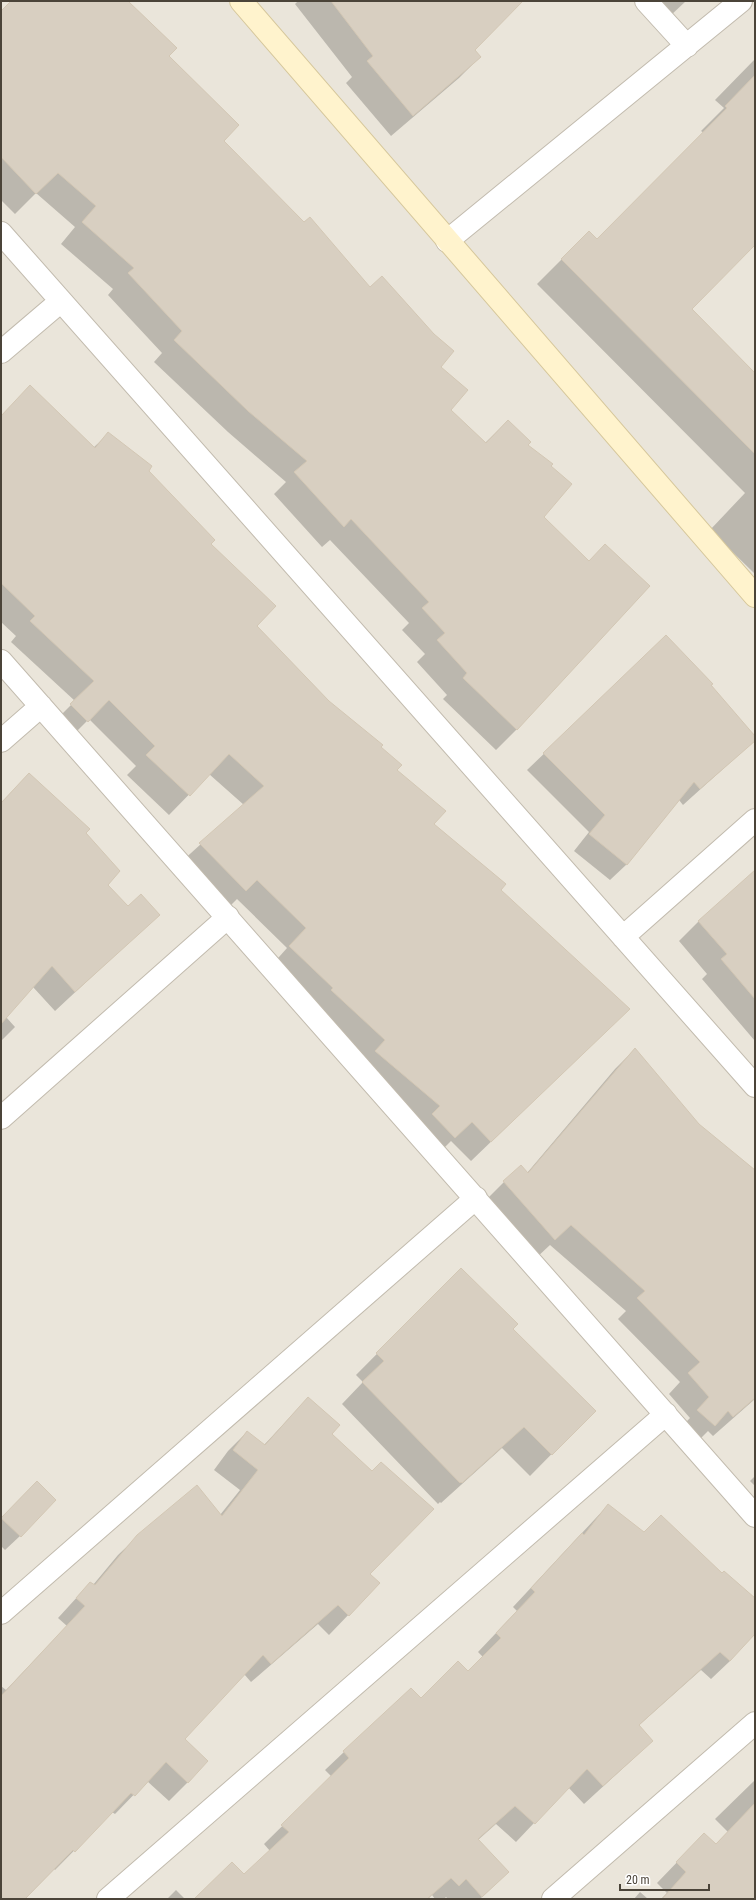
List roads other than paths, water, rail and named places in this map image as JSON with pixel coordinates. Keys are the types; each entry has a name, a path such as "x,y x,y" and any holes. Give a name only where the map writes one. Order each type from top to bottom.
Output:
{"street":[{"path":"241,1 755,596"},
{"path":"646,1 687,46"},
{"path":"447,241 687,46 740,1"},
{"path":"1,233 755,1086"},
{"path":"1,352 61,301"},
{"path":"1,661 755,1516"},
{"path":"1,741 41,706"},
{"path":"623,937 755,820"},
{"path":"1,1118 228,917"},
{"path":"1,1613 476,1198"},
{"path":"108,1899 666,1414"},
{"path":"553,1899 755,1723"}]}
